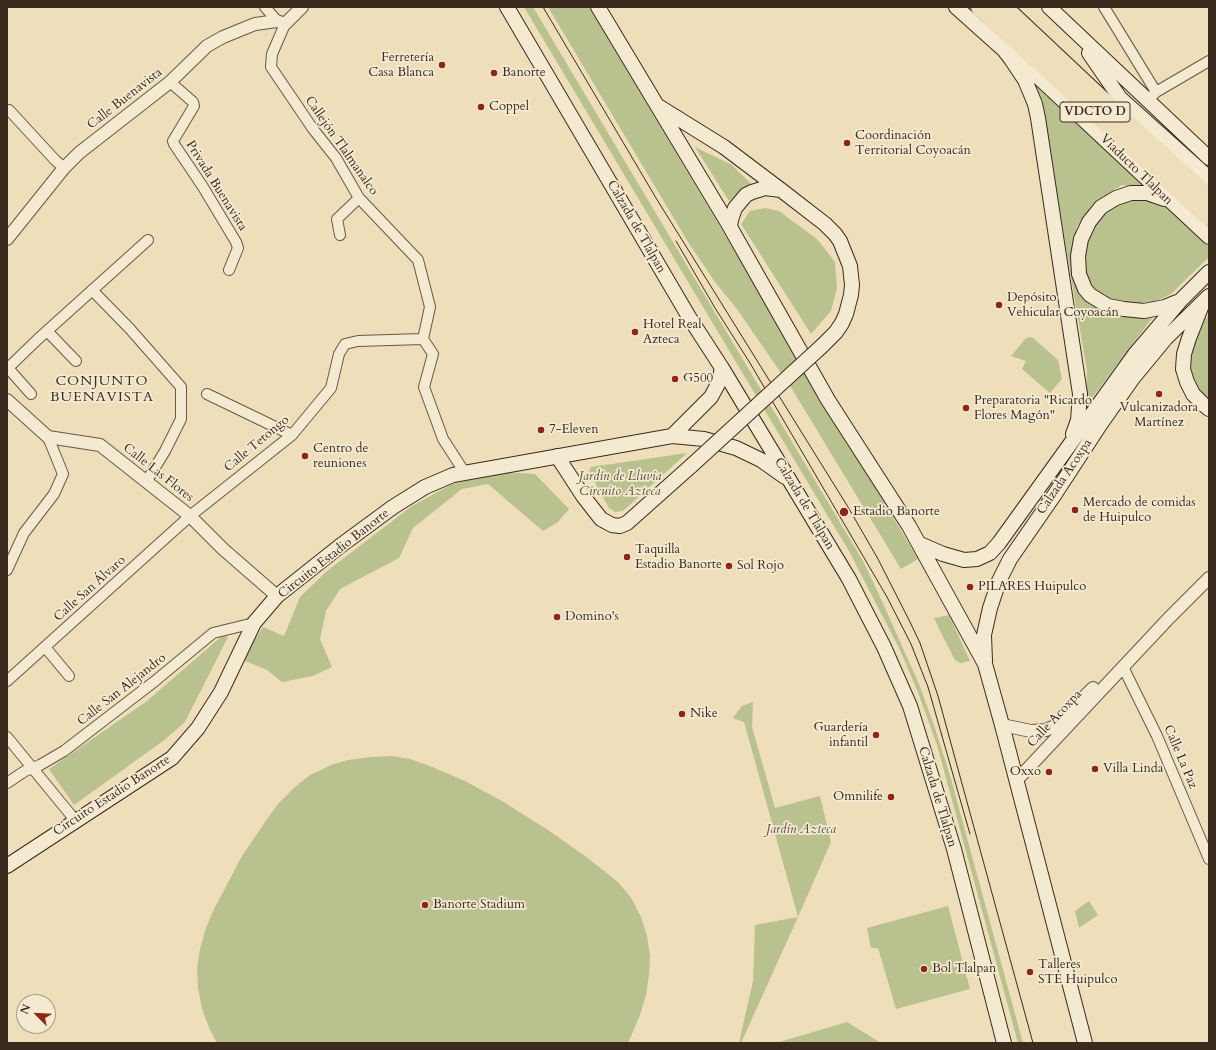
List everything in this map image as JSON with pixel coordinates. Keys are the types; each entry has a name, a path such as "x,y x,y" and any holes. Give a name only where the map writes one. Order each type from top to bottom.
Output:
{"highway":[{"name":"Viaducto Tlalpan","path":"980,7 1209,217"},
{"name":"Viaducto Tlalpan","path":"1003,7 1209,198"}],"main road":[{"name":"Calzada de Tlalpan","path":"508,7 689,317 722,368 849,579 884,647 910,706 954,850 1004,1043"},
{"path":"598,7 730,227 828,400 920,544 985,664 1017,780 1085,1043"},
{"name":"Viaducto Tlalpan","path":"956,7 1004,50 1025,65 1209,237"},
{"path":"1049,7 1151,96 1209,158"},
{"path":"1071,26 1120,98 1209,178"},
{"path":"1004,50 1018,69 1030,91 1035,104 1041,132 1080,394 1078,420 1068,447"},
{"path":"558,456 583,496 601,519 612,525 620,526 627,523 836,332 846,314 852,295 850,266 844,249 835,234 814,215 724,148 656,105"},
{"path":"730,227 735,208 746,195 765,188 781,190"},
{"path":"1170,202 1155,195 1139,193 1123,195 1108,201 1095,214 1084,230 1079,247 1079,274 1085,289 1090,295 1108,306 1144,311 1165,307 1181,300"},
{"name":"Calzada Acoxpa","path":"920,544 943,554 964,560 977,559 990,552 999,544 1135,354 1181,300 1209,272"},
{"path":"1206,298 1189,338 1184,354 1183,369 1193,394 1209,409"},
{"name":"Calzada Acoxpa","path":"985,664 984,635 990,608 999,581 1010,559 1133,378 1166,338 1206,298"},
{"path":"672,436 711,397 719,382 722,368"},
{"name":"Circuito Estadio Banorte","path":"7,866 75,820 172,758 198,728 221,692 254,622 277,596 340,546 425,487 442,479 465,472 672,436 704,439 736,448 761,460 793,485"}],"street":[{"path":"265,7 281,22 302,7"},
{"path":"1104,7 1151,96 1209,62"},
{"name":"Calle Buenavista","path":"7,239 64,168 79,153 170,82 207,46 223,37 255,24 281,22"},
{"name":"Callejón Tlalmanalco","path":"281,22 272,54 271,67 313,129 336,158 358,198 418,260 430,307 423,339"},
{"name":"Privada Buenavista","path":"170,82 193,102 194,106 174,141 174,144 203,187 236,242 238,248 229,270"},
{"path":"9,110 64,168"},
{"path":"340,235 337,219 358,198"},
{"path":"32,394 8,368 148,240"},
{"path":"92,290 130,328 181,387 181,419 165,451 146,482"},
{"path":"47,331 76,362"},
{"path":"423,339 433,354 424,387 442,439 465,472"},
{"name":"Calle Tetongo","path":"190,516 292,434 330,388 339,354 345,344 358,341 423,339"},
{"path":"207,394 292,434"},
{"path":"7,400 48,437 64,474 54,494 24,533 7,570"},
{"name":"Calle Las Flores","path":"48,437 100,445 190,516 223,549 277,596"},
{"name":"Calle San Álvaro","path":"7,681 190,516"},
{"name":"Calle Acoxpa","path":"1017,780 1209,578"},
{"name":"Calle San Alejandro","path":"7,783 25,771 64,751 155,681 213,633 254,622"},
{"path":"45,647 69,676"},
{"name":"Calle La Paz","path":"1123,667 1157,736 1209,859"},
{"name":"Calle Acoxpa","path":"1002,725 1031,731 1046,730 1055,726 1097,684 1113,678"},
{"path":"7,737 75,820"}],"green space":[{"path":"524,7 533,7 863,561 919,684 936,731 951,779 1023,1043 1018,1043 937,745 919,695 901,652 849,551"},
{"path":"548,7 589,7 918,559 901,569 792,389 737,309 715,282 688,242"},
{"path":"1025,77 1150,190 1122,185 1094,202 1077,226 1072,249 1076,283 1084,300 1100,309 1126,317 1153,317 1086,406 1087,371 1042,107"},
{"path":"695,147 732,165 752,185 729,201"},
{"path":"1142,199 1166,206 1209,247 1209,257 1171,294 1154,302 1123,304 1098,294 1084,274 1084,250 1093,229 1107,210 1124,201"},
{"path":"765,208 779,211 817,239 835,262 837,288 831,311 811,334 741,224 750,211"},
{"path":"1209,315 1209,403 1201,396 1193,381 1189,363 1192,340 1199,325"},
{"path":"1032,337 1058,360 1062,379 1050,393 1022,369 1026,361 1011,356 1026,338"},
{"name":"Jardín de Lluvia Circuito Azteca","path":"687,453 623,511 615,512 609,508 589,472 591,467"},
{"path":"505,472 535,474 569,509 558,522 543,531 488,484 462,489 413,528 399,558 340,589 326,611 320,639 332,667 313,676 282,682 267,670 243,660 251,644 263,627 284,636 300,597 327,571 412,506 452,484"},
{"path":"949,615 970,661 960,663 955,660 934,618"},
{"path":"223,635 228,637 185,722 163,741 74,805 49,769 147,701"},
{"name":"Jardín Azteca","path":"753,702 752,727 775,808 820,796 831,842 798,917 744,722 733,718 742,706"},
{"name":"Banorte Stadium","path":"391,756 410,759 430,766 465,781 502,801 551,832 618,882 632,899 641,917 647,936 650,956 646,995 640,1015 628,1043 217,1043 202,1009 198,988 197,969 200,949 206,928 213,911 242,856 279,803 310,775 331,765 348,760"},
{"path":"1089,901 1098,915 1079,928 1075,911"},
{"name":"Bol Tlalpan","path":"948,906 970,989 896,1009 878,948 871,948 867,928"},
{"path":"798,917 741,1043 739,1043 753,981 755,925"},
{"path":"847,1022 881,1043 776,1043"}],"tram line":[{"path":"543,7 656,198 848,507 878,559 920,643 938,696 1033,1043"},
{"path":"676,241 715,308 750,363 887,597 911,644 928,687 970,834"}],"place":[{"name":"Ferretería Casa Blanca","path":"442,65"},
{"name":"Banorte","path":"494,73"},
{"name":"Coppel","path":"481,107"},
{"name":"Coordinación Territorial Coyoacán","path":"847,143"},
{"name":"Depósito Vehicular Coyoacán","path":"999,305"},
{"name":"Hotel Real Azteca","path":"635,332"},
{"name":"G500","path":"675,379"},
{"name":"Vulcanizadora Martínez","path":"1159,394"},
{"name":"Preparatoria \"Ricardo Flores Magón\"","path":"966,408"},
{"name":"7-Eleven","path":"541,430"},
{"name":"Centro de reuniones","path":"305,456"},
{"name":"Mercado de comidas de Huipulco","path":"1075,510"},
{"name":"Estadio Banorte","path":"844,512"},
{"name":"Taquilla Estadio Banorte","path":"627,557"},
{"name":"Sol Rojo","path":"729,566"},
{"name":"PILARES Huipulco","path":"970,587"},
{"name":"Domino's","path":"557,617"},
{"name":"Nike","path":"682,714"},
{"name":"Guardería infantil","path":"876,735"},
{"name":"Villa Linda","path":"1095,769"},
{"name":"Oxxo","path":"1049,772"},
{"name":"Omnilife","path":"891,797"},
{"name":"Banorte Stadium","path":"425,905"},
{"name":"Bol Tlalpan","path":"924,969"},
{"name":"Talleres STE Huipulco","path":"1030,972"}],"district":[{"name":"CONJUNTO BUENAVISTA","path":"102,390"}]}
